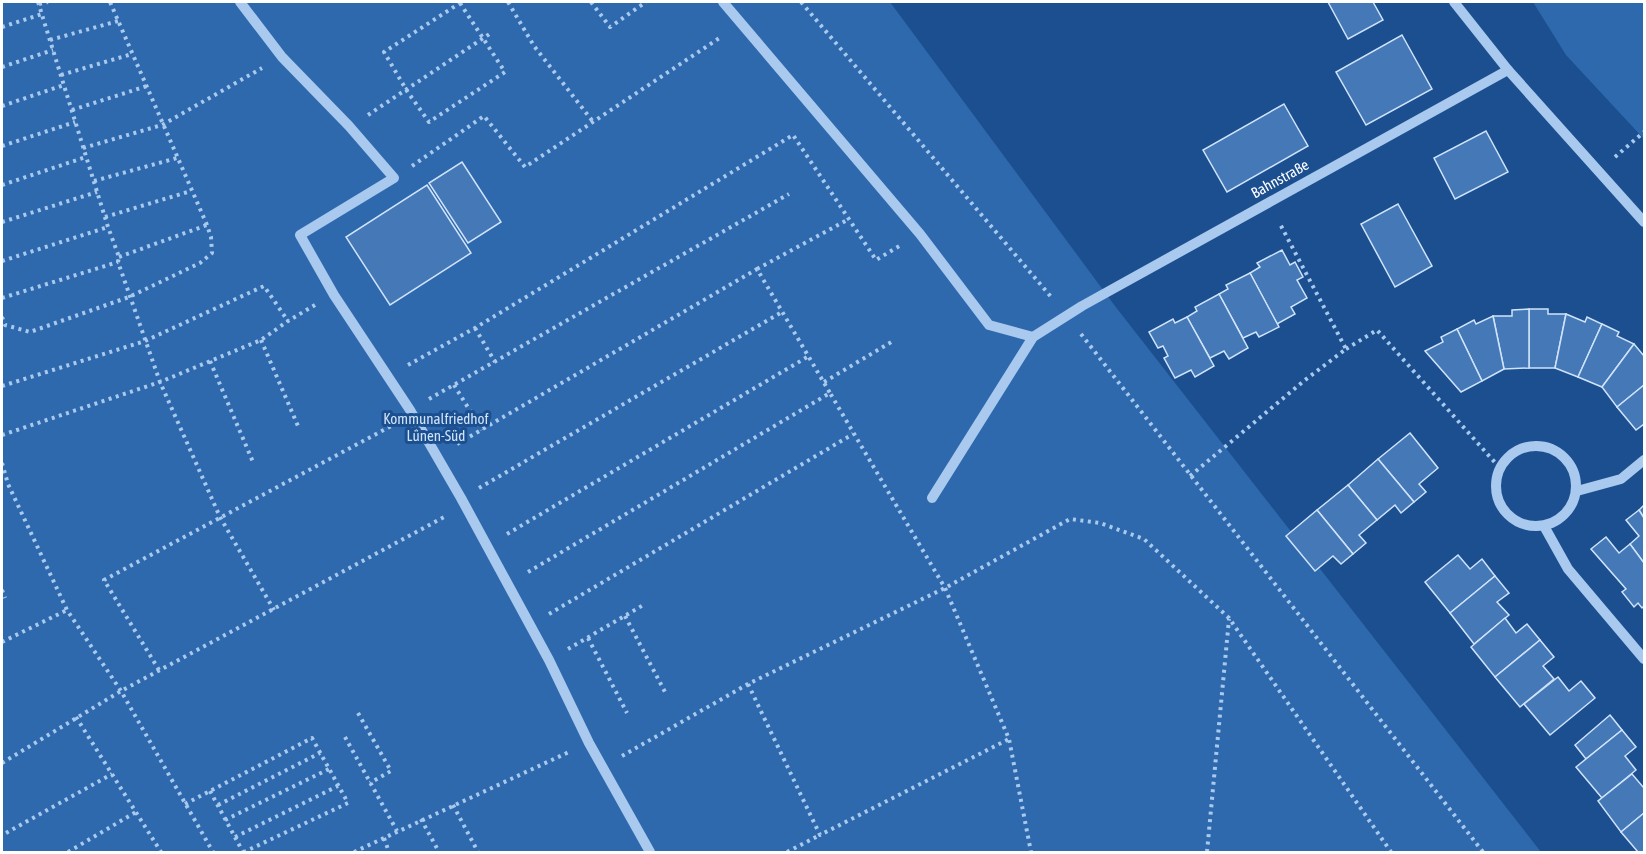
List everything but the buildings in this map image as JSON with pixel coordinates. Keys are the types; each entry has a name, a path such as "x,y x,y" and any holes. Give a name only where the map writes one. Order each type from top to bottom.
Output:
{"street":[{"path":"240,2 282,57 349,126 394,178 300,235 334,295 412,412 437,456 488,546 549,660 589,743 650,852"},
{"path":"723,2 920,234 989,326 1033,337 932,498"},
{"path":"1454,2 1508,70 1644,222"},
{"name":"Bahnstraße","path":"1033,337 1066,315 1508,70"},
{"path":"1540,445 1556,450 1568,460 1576,475 1577,491 1566,514 1556,522 1544,526 1525,525 1510,517 1499,502 1495,485 1500,467 1509,454 1524,447 1540,445"},
{"path":"1577,491 1621,479 1644,460"},
{"path":"1544,526 1568,569 1644,659"}],"path":[{"path":"48,2 39,3 42,14 129,297 160,382 220,517 274,610"},
{"path":"2,317 5,325 30,332 129,297 200,263 212,253 211,237 207,225 110,2"},
{"path":"507,2 534,46 594,123"},
{"path":"591,2 610,27 646,2"},
{"path":"801,2 1066,315 1483,852"},
{"path":"460,3 505,72 429,122 407,91 384,52 460,3"},
{"path":"2,27 42,14"},
{"path":"50,40 118,21"},
{"path":"394,178 484,116 525,167 740,24"},
{"path":"349,126 407,91 491,33"},
{"path":"2,67 53,50"},
{"path":"61,75 132,54"},
{"path":"83,148 162,125 282,57"},
{"path":"2,105 64,85"},
{"path":"72,110 147,86"},
{"path":"2,146 75,122"},
{"path":"1599,171 1644,132"},
{"path":"387,376 475,328 794,135 876,260 920,234"},
{"path":"2,184 87,157"},
{"path":"94,181 177,158"},
{"path":"105,217 191,191"},
{"path":"2,222 97,192"},
{"path":"159,670 104,580 412,412 454,385 789,194"},
{"path":"1269,202 1346,349"},
{"path":"437,456 757,269 849,219"},
{"path":"2,298 119,259 207,225"},
{"path":"2,261 108,227"},
{"path":"757,269 945,588 1009,739 1030,852"},
{"path":"2,386 145,341 264,286 288,321"},
{"path":"2,435 160,382 261,340 288,321 334,295"},
{"path":"2,763 121,691 274,610 463,502 782,312"},
{"path":"475,328 495,362"},
{"path":"1190,476 1305,380 1346,349 1377,330 1500,467"},
{"path":"261,340 298,426"},
{"path":"824,382 893,341"},
{"path":"488,546 809,356"},
{"path":"210,361 253,462"},
{"path":"454,385 482,430"},
{"path":"508,584 830,393"},
{"path":"530,625 853,434"},
{"path":"2,463 8,484 67,610 121,691 213,852"},
{"path":"603,766 748,684 945,588 1070,519 1100,523 1144,539 1229,618 1391,852"},
{"path":"2,590 5,598"},
{"path":"549,660 645,604"},
{"path":"2,642 67,610"},
{"path":"625,616 665,692"},
{"path":"1207,852 1229,618"},
{"path":"588,638 627,713"},
{"path":"748,684 820,835"},
{"path":"358,713 391,771 370,783"},
{"path":"76,717 161,852"},
{"path":"345,737 396,831"},
{"path":"185,804 210,791 312,738 348,803 244,852 210,791"},
{"path":"787,852 1009,739"},
{"path":"354,852 589,743"},
{"path":"218,805 320,753"},
{"path":"225,820 329,769"},
{"path":"6,833 112,774"},
{"path":"235,837 338,786"},
{"path":"453,806 478,852"},
{"path":"68,852 136,812"},
{"path":"421,819 439,852"},
{"path":"384,838 389,852"}],"green space":[{"name":"Kommunalfriedhof Lünen-Süd","path":"2,2 890,2 1115,306 1541,852 2,852"},
{"path":"1533,2 1644,2 1644,139 1566,55"}]}
